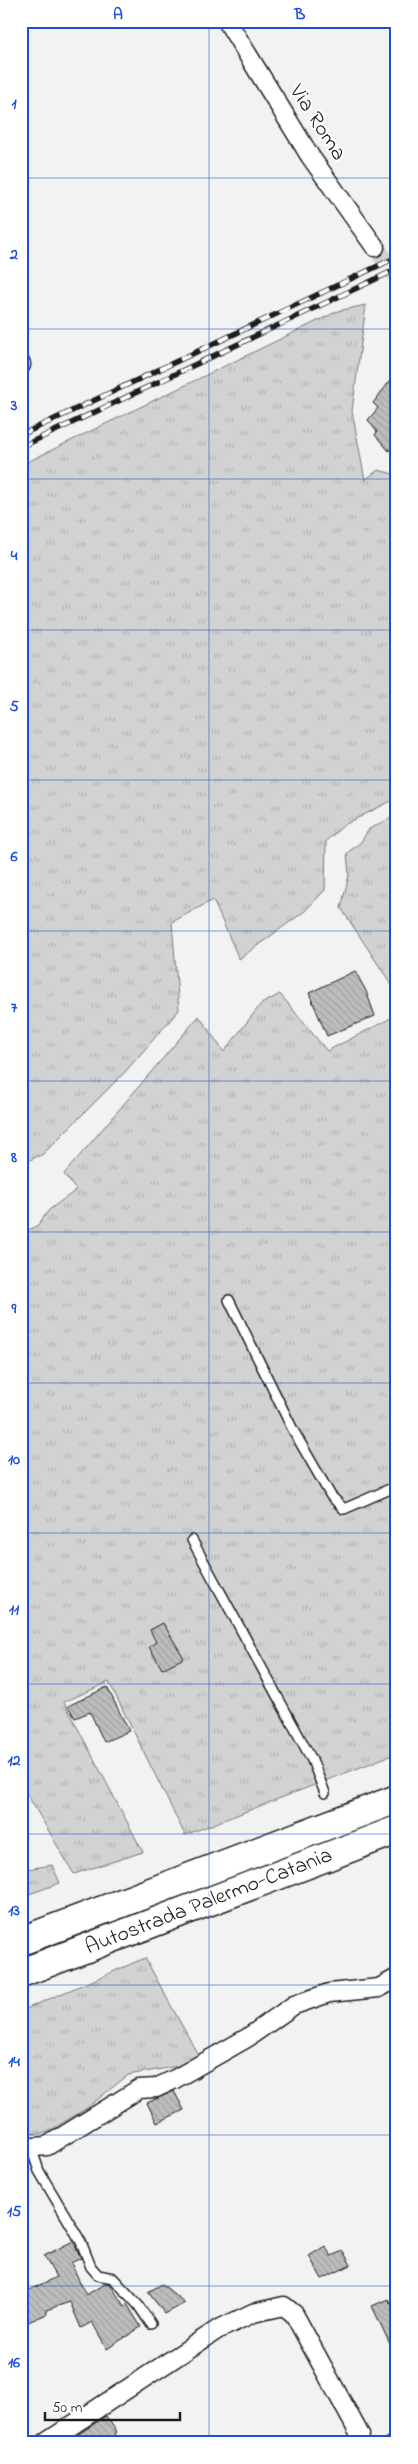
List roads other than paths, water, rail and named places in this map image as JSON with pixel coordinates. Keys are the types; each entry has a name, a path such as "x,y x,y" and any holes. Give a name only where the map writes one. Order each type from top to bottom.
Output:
{"highway":[{"name":"Autostrada Palermo-Catania","path":"21,1941 397,1798"},
{"name":"Autostrada Palermo-Catania","path":"21,1973 397,1830"}],"street":[{"name":"Via Roma","path":"227,21 310,156 375,246"},
{"path":"26,2148 46,2146 139,2089 156,2088 175,2079 248,2038 294,2005 329,1993 379,1988 397,1978"},
{"path":"45,2443 217,2330 253,2313 284,2306 294,2314 360,2435"}],"lane":[{"path":"229,1300 293,1430 331,1496 344,1508 397,1486"},
{"path":"192,1540 282,1709 312,1760 325,1793"},
{"path":"26,2148 81,2242 91,2267 98,2275 112,2278 138,2305 151,2324"},
{"path":"388,2443 397,2438"}],"tunnel":[{"path":"375,247 397,276"}],"railway":[{"path":"21,435 397,257"},
{"path":"21,447 397,269"}]}
